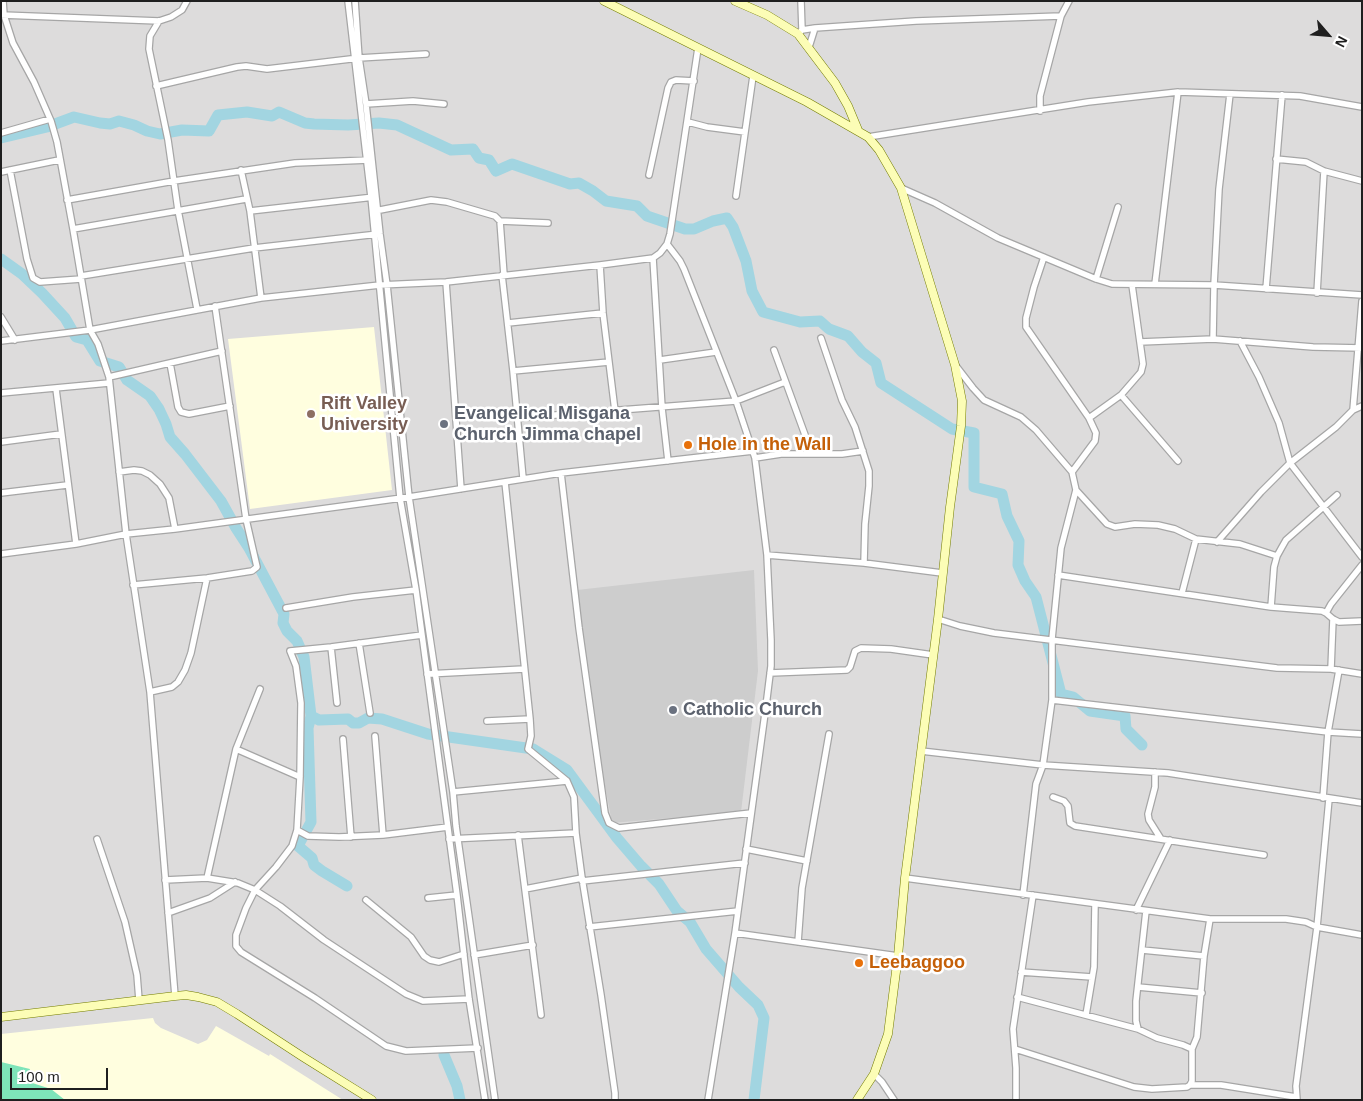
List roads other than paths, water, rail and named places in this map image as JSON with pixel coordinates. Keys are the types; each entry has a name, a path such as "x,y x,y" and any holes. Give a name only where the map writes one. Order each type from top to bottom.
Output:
{"street":[{"path":"3,1 3,15 13,43 34,82 51,120 73,229 90,330 98,344 109,380 126,534 150,692 175,996"},
{"path":"3,15 159,21 171,17 182,10 186,1"},
{"path":"348,1 374,197 380,285 400,498 416,590 469,999 485,1100"},
{"path":"355,1 356,59 366,104 369,159"},
{"path":"604,1 807,102 868,137 879,150 901,188 955,365 962,401 961,426 905,878 888,1034 874,1074 857,1100"},
{"path":"734,1 800,32 815,28 916,21 1061,16"},
{"path":"801,1 800,32 808,47 835,84 848,106 858,130"},
{"path":"1040,111 1040,96 1061,16 1069,1"},
{"path":"159,21 149,41 156,86 168,140 186,258 197,310"},
{"path":"808,47 815,28"},
{"path":"1,341 90,330 261,298 380,285 446,282 653,258 667,244 670,234 698,48"},
{"path":"156,86 237,66 267,69 356,59 426,54"},
{"path":"736,196 753,76"},
{"path":"649,175 668,88 671,82 676,80 694,81"},
{"path":"1156,284 1178,92"},
{"path":"868,137 1088,102 1178,92 1300,96 1362,107"},
{"path":"1214,339 1218,189 1230,94"},
{"path":"1266,289 1282,95"},
{"path":"366,104 413,101 444,104"},
{"path":"1,133 51,120"},
{"path":"688,122 707,127 745,132"},
{"path":"67,200 240,170 295,163 369,159"},
{"path":"1276,159 1306,162 1324,171 1362,181"},
{"path":"1,172 60,160"},
{"path":"10,170 27,259 33,278 40,282 81,278 186,258 254,248 377,234"},
{"path":"240,170 250,211 261,298"},
{"path":"1317,293 1324,171"},
{"path":"901,188 998,238 1096,280 1112,284 1214,285 1362,295"},
{"path":"250,211 374,197"},
{"path":"73,229 246,199"},
{"path":"375,211 431,200 447,202 495,216 500,220 548,223"},
{"path":"1096,280 1118,207"},
{"path":"500,220 503,275 523,478"},
{"path":"377,234 387,285 409,497 453,792 495,1100"},
{"path":"667,244 680,260 684,269 736,401 753,451 767,555 771,640 770,674 735,933 708,1100"},
{"path":"1044,257 1026,318 1026,326 1089,418 1096,433 1095,442 1072,472"},
{"path":"653,258 662,408 668,461"},
{"path":"600,265 603,313 615,411"},
{"path":"446,282 461,489"},
{"path":"1089,418 1122,395 1141,372 1140,342 1132,284"},
{"path":"1353,410 1360,348 1362,301"},
{"path":"133,585 252,572 257,565 246,519 215,306"},
{"path":"508,323 603,313"},
{"path":"1,317 15,340"},
{"path":"820,338 869,471 870,486 865,524 864,563"},
{"path":"1140,342 1214,339 1313,347 1360,348"},
{"path":"1240,342 1259,377 1279,424 1290,463 1362,557"},
{"path":"774,350 812,454"},
{"path":"1,393 56,389 109,380 222,351"},
{"path":"660,360 716,352"},
{"path":"513,371 609,362"},
{"path":"170,363 178,407 181,412 189,414 230,406"},
{"path":"955,365 984,400 1021,418 1036,430 1072,472 1076,490 1061,548 1052,639 1052,700 1043,765 1036,784 1024,895"},
{"path":"517,418 736,401 785,382"},
{"path":"56,389 76,544"},
{"path":"1122,395 1178,461"},
{"path":"1217,542 1261,492 1290,463 1336,427 1353,410 1362,406"},
{"path":"1,442 61,434"},
{"path":"1,554 76,544 126,534 224,523 409,497 523,478 753,451"},
{"path":"755,458 781,454 842,454 863,451"},
{"path":"119,472 134,470 142,472 150,475 160,484 170,498 175,529"},
{"path":"562,473 580,628 609,823 619,828 751,813"},
{"path":"505,482 530,719 531,736 528,749 567,781 574,797 576,833 582,879 601,994 615,1093 614,1100"},
{"path":"1,493 67,485"},
{"path":"1076,490 1107,524 1115,527 1135,524 1158,525 1196,539 1240,544 1277,556"},
{"path":"1272,607 1274,567 1277,556 1286,540 1337,494"},
{"path":"1182,594 1196,539"},
{"path":"767,555 864,563 942,573"},
{"path":"1326,613 1362,565"},
{"path":"1058,575 1272,607 1322,611 1338,622 1362,621"},
{"path":"150,692 172,687 178,682 185,670 191,653 207,578"},
{"path":"286,608 353,597 416,590"},
{"path":"938,619 994,633 1277,668 1338,670 1362,674"},
{"path":"1331,670 1333,619"},
{"path":"422,635 290,651 296,666 301,703 297,830 292,846 255,890 236,934 236,946 242,952 386,1046 406,1051 478,1048"},
{"path":"359,643 370,713"},
{"path":"331,647 337,703"},
{"path":"770,674 847,670 856,651 861,648 891,649 933,655"},
{"path":"427,674 524,669"},
{"path":"1015,1049 1134,1087 1152,1089 1190,1085 1222,1086 1296,1099 1296,1086 1317,927 1326,798 1328,732 1338,670"},
{"path":"208,878 236,750 260,689"},
{"path":"1052,700 1328,732 1362,734"},
{"path":"487,721 530,719"},
{"path":"798,942 806,861 830,734"},
{"path":"375,736 383,835"},
{"path":"344,740 351,837"},
{"path":"236,750 300,777"},
{"path":"921,752 1043,765 1155,772 1362,803"},
{"path":"1155,772 1155,787 1148,814 1149,820 1160,839"},
{"path":"453,792 567,781"},
{"path":"1053,797 1064,801 1068,806 1070,823 1075,826 1264,855"},
{"path":"297,830 308,836 351,837 448,827"},
{"path":"449,839 458,837 576,833"},
{"path":"518,835 541,1014"},
{"path":"97,839 125,922 137,974 139,1000"},
{"path":"1136,910 1170,840"},
{"path":"746,849 806,861"},
{"path":"525,889 582,879 745,863"},
{"path":"165,880 208,878 235,882 255,890 280,906 324,940 406,994 423,1001 469,999"},
{"path":"905,878 1210,919 1286,919 1362,935"},
{"path":"168,912 210,898 235,882"},
{"path":"428,898 457,895"},
{"path":"1016,1100 1013,1029 1034,895"},
{"path":"366,900 411,937 424,956 430,960 439,962 464,954"},
{"path":"1086,1015 1094,967 1095,904"},
{"path":"589,927 738,911"},
{"path":"1138,1029 1136,1021 1138,987 1146,911"},
{"path":"1190,1085 1192,1081 1192,1049 1198,1037 1204,956 1210,919"},
{"path":"735,933 898,956"},
{"path":"474,955 533,945"},
{"path":"1142,950 1204,956"},
{"path":"1021,972 1092,978"},
{"path":"1138,987 1202,994"},
{"path":"4,1017 186,995 217,1002 372,1100"},
{"path":"1017,997 1138,1029 1157,1038 1192,1049"},
{"path":"874,1074 894,1100"}],"waterway":[{"path":"1,138 47,127 74,117 110,124 119,121 160,134 182,130 209,131 218,115 247,112 272,116 279,112 305,123 314,124 348,125 379,123 397,125 451,150 473,149 479,158 489,160 496,171 512,164 570,184 579,183 606,201 637,206 647,216 685,229 694,229 713,221 727,218 733,227 746,261 752,291 763,312 800,322 820,321 829,329 848,336 862,352 876,363 881,383 952,429 974,433 974,487 1002,494 1007,516 1019,541 1018,565 1025,581 1036,597 1061,694 1073,697 1090,711 1125,716 1126,729 1142,745"},
{"path":"1,259 22,274 42,293 65,318 76,337 87,340 100,361 119,367 127,380 150,396 159,409 170,437 221,501 249,548 284,614 283,623 287,631 297,641 304,657 311,716 319,720 348,719 353,723 359,723 368,718 382,719 428,734 533,749 567,770 617,838 659,884 677,911 690,922 706,949 739,987 758,1005 764,1018 754,1100"},
{"path":"311,716 308,728 311,822 298,846 312,858 314,865 347,886"},
{"path":"444,1055 457,1086 460,1100"}],"place":[{"name":"Rift Valley University","path":"311,414"},
{"name":"Evangelical Misgana Church Jimma chapel","path":"444,424"},
{"name":"Hole in the Wall","path":"688,445"},
{"name":"Catholic Church","path":"673,710"},
{"name":"Leebaggoo","path":"859,963"}]}
